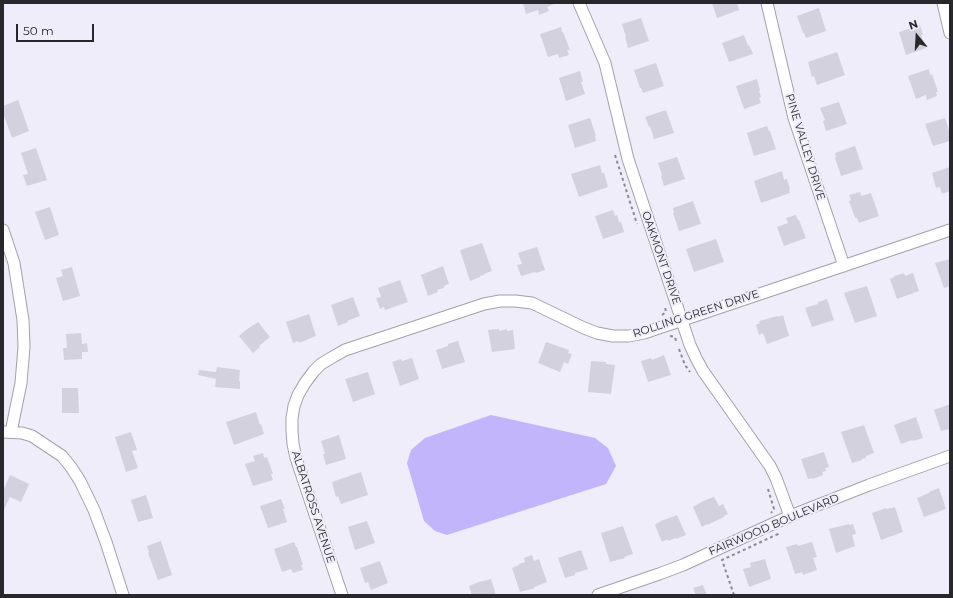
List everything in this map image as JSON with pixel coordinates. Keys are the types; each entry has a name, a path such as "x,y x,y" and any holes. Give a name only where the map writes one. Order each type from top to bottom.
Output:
{"street":[{"name":"OAKMONT DRIVE","path":"579,3 606,63 628,159 690,345 703,371 770,466 790,516"},
{"name":"PINE VALLEY DRIVE","path":"767,3 794,118 844,266"},
{"path":"943,3 950,34"},
{"path":"3,230 14,263 20,295 24,347 21,384 7,432 22,433 32,436 62,456 71,466 94,510 106,542 122,595"},
{"name":"ROLLING GREEN DRIVE","path":"298,395 305,383 321,364 345,350 484,304 500,301 532,303 597,334 629,336 644,333 950,230"},
{"name":"ALBATROSS AVENUE","path":"298,395 292,418 292,444 342,595"},
{"name":"FAIRWOOD BOULEVARD","path":"598,595 683,565 790,516 869,485 950,456"}],"path":[{"path":"667,332 668,336 675,337 684,361 691,373"},
{"path":"766,485 774,509 770,514 771,518"},
{"path":"734,595 722,560 778,534 777,530"}],"shaded area":[{"path":"491,415 595,438 608,448 616,466 606,484 447,535 435,531 424,521 407,463 411,450 425,438"}],"building":[{"path":"523,3 554,4 547,7 549,11 539,15 538,10 526,14"},
{"path":"712,3 737,3 739,10 717,18"},
{"path":"819,8 826,31 806,38 797,16"},
{"path":"641,18 649,41 628,48 622,24"},
{"path":"920,25 923,35 921,35 926,48 906,55 899,32"},
{"path":"561,27 570,50 567,50 569,55 559,58 558,54 548,57 540,34"},
{"path":"744,35 753,54 729,62 722,43"},
{"path":"837,52 845,75 817,85 814,76 812,77 808,62"},
{"path":"656,63 664,86 643,93 634,70"},
{"path":"929,69 930,75 932,74 938,92 936,92 937,96 927,100 926,95 916,99 908,76"},
{"path":"580,71 583,82 581,82 585,94 566,101 559,78"},
{"path":"757,79 761,103 744,109 736,86"},
{"path":"18,100 29,131 12,138 3,113 3,106"},
{"path":"839,102 847,124 826,131 823,121 825,120 820,108"},
{"path":"666,110 674,133 654,139 650,126 649,127 645,117"},
{"path":"590,118 596,136 596,141 575,148 568,125"},
{"path":"945,118 950,130 950,141 933,146 925,124"},
{"path":"767,126 776,149 754,156 747,133"},
{"path":"855,146 863,169 841,176 835,158 835,153"},
{"path":"36,148 47,180 27,186 23,175 28,174 21,153"},
{"path":"677,157 685,179 664,186 658,163"},
{"path":"600,165 608,187 579,197 571,174"},
{"path":"950,167 950,191 942,194 940,187 936,188 932,173"},
{"path":"782,171 784,180 787,179 790,193 761,203 754,181"},
{"path":"860,192 861,196 871,193 879,216 859,223 857,218 855,218 849,201 851,200 849,195"},
{"path":"693,201 701,224 679,231 673,213 673,208"},
{"path":"50,207 59,235 45,240 35,212"},
{"path":"613,210 615,216 617,215 619,222 621,222 624,232 603,239 595,216"},
{"path":"796,215 806,238 784,246 777,227 788,223 786,218"},
{"path":"716,239 724,262 694,272 686,249"},
{"path":"482,243 492,271 470,281 460,250"},
{"path":"537,247 545,270 521,276 517,265 522,264 518,253"},
{"path":"950,259 950,286 944,288 935,263"},
{"path":"443,266 449,284 444,286 444,288 437,290 438,292 428,296 421,275"},
{"path":"72,267 80,296 63,301 56,278 63,276 61,270"},
{"path":"904,273 905,276 913,273 919,291 897,299 890,279"},
{"path":"400,280 408,302 385,310 384,307 380,309 376,298 381,297 378,288"},
{"path":"867,286 877,316 855,323 844,293"},
{"path":"353,297 360,316 338,326 331,305"},
{"path":"827,299 834,320 812,327 805,308 818,304 818,302"},
{"path":"309,314 316,336 299,343 298,341 293,343 286,322"},
{"path":"783,315 789,336 767,344 763,333 759,335 756,325 760,323 759,321"},
{"path":"258,322 270,337 253,353 239,336"},
{"path":"499,329 499,331 507,329 507,331 513,330 515,349 492,352 488,330"},
{"path":"81,333 82,344 87,343 88,352 82,352 82,359 64,360 63,348 67,348 66,334"},
{"path":"458,341 465,362 442,369 436,350"},
{"path":"546,342 569,350 568,353 572,354 568,364 564,362 560,372 538,363"},
{"path":"664,355 671,375 648,382 641,361 651,358 652,360"},
{"path":"412,358 419,379 400,386 392,362"},
{"path":"591,361 606,362 606,364 615,365 611,394 588,392"},
{"path":"217,367 240,370 240,389 215,387 216,379 198,375 199,370 216,372"},
{"path":"368,372 375,394 353,402 345,379"},
{"path":"62,388 78,388 79,413 62,413"},
{"path":"950,404 950,429 941,431 934,410"},
{"path":"256,412 264,434 234,445 226,422"},
{"path":"916,417 923,438 901,444 894,425"},
{"path":"864,425 874,453 866,456 866,458 862,460 852,463 841,432"},
{"path":"131,432 137,450 132,451 138,468 126,472 115,437"},
{"path":"339,435 346,459 326,465 323,454 325,454 321,441"},
{"path":"824,452 829,467 825,468 826,471 822,472 823,475 813,479 808,479 801,459"},
{"path":"263,453 264,458 267,457 273,474 271,474 273,480 253,486 245,464 255,461 253,456"},
{"path":"361,472 368,495 341,504 338,496 336,497 332,482"},
{"path":"10,475 29,484 21,502 10,497 3,512 3,491"},
{"path":"939,488 946,509 924,517 917,498"},
{"path":"146,495 153,518 138,522 131,500"},
{"path":"714,497 719,506 723,504 728,514 702,527 693,507"},
{"path":"281,499 285,509 283,509 287,522 268,528 260,506"},
{"path":"895,507 903,532 881,540 872,513 886,508"},
{"path":"677,515 686,535 662,542 655,525"},
{"path":"367,521 375,543 355,550 348,527"},
{"path":"853,524 856,534 852,535 855,546 836,553 829,529"},
{"path":"623,526 633,554 610,562 601,533"},
{"path":"161,541 172,575 158,580 148,553 147,546"},
{"path":"294,542 303,565 301,565 303,570 293,573 291,569 282,572 274,549"},
{"path":"812,542 817,557 813,558 817,570 803,575 802,572 795,574 786,547 797,544 798,546"},
{"path":"581,550 588,569 565,578 558,558"},
{"path":"532,555 534,561 539,559 547,582 534,587 535,588 520,592 512,568 525,562 524,558"},
{"path":"765,559 771,579 749,587 743,569 751,567 750,563"},
{"path":"380,561 388,583 371,590 368,582 365,583 360,568"},
{"path":"491,579 496,595 472,595 469,586"},
{"path":"703,585 707,595 696,595 693,588"}]}
